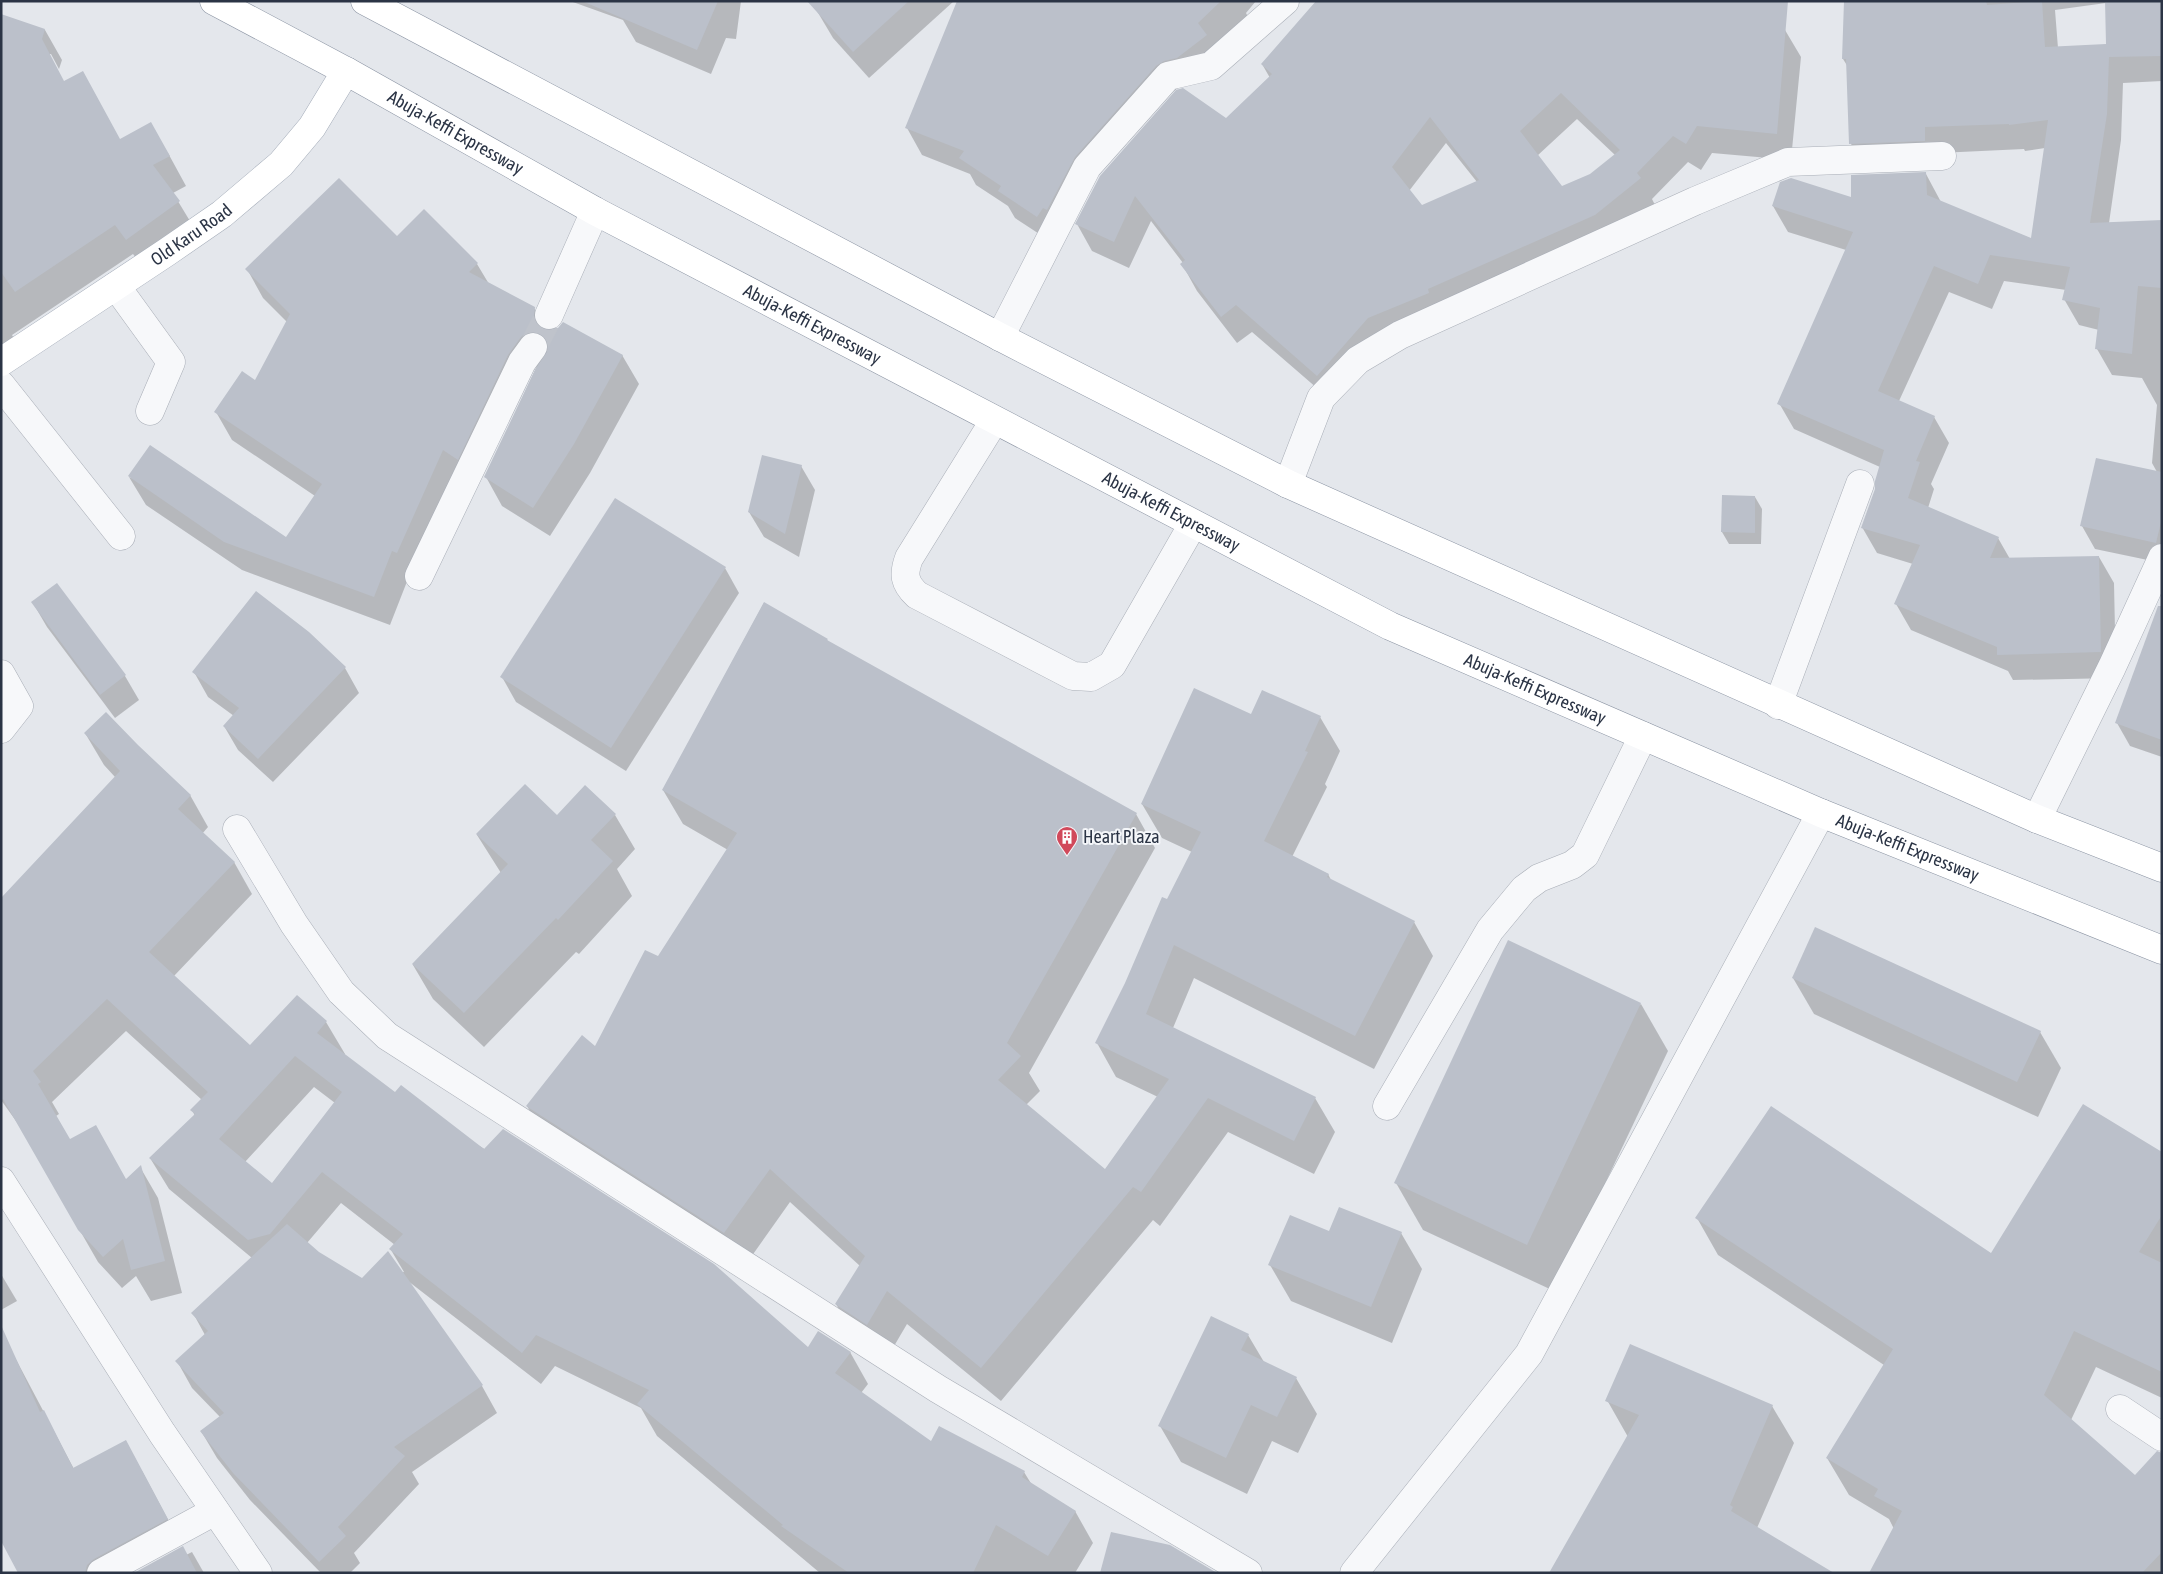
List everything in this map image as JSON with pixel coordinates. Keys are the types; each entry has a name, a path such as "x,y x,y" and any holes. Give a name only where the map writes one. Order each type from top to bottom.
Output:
{"main road":[{"name":"Abuja-Keffi Expressway","path":"214,1 346,71 595,211 994,421 1390,626 1821,813 2162,950"},
{"path":"375,3 1000,337 1288,484 2037,819 2162,868"},
{"name":"Old Karu Road","path":"1,362 222,214 281,164 312,127 346,71"}],"street":[{"path":"1000,337 1087,167 1168,76 1211,66 1285,1"},
{"path":"1288,484 1321,398 1358,360 1400,335 1686,205 1788,162 1942,156"},
{"path":"549,315 595,211"},
{"path":"116,286 171,362 150,411"},
{"path":"419,576 522,362 533,347"},
{"path":"1,386 121,536"},
{"path":"994,421 909,558 905,569 905,580 917,595 1073,676 1091,677 1112,665 1193,524"},
{"path":"1778,704 1860,484"},
{"path":"2037,819 2112,667 2162,558"},
{"path":"1,674 19,706 1,729"},
{"path":"1387,1106 1490,930 1524,890 1539,878 1572,865 1585,855 1643,736"},
{"path":"1354,1573 1529,1354 1821,813"},
{"path":"236,829 294,924 341,992 387,1036 938,1389 1248,1573"},
{"path":"1,1181 162,1433 258,1573"},
{"path":"2120,1409 2162,1438"},
{"path":"101,1573 215,1511"}],"building":[{"path":"582,1 718,1 697,50"},
{"path":"807,1 909,1 853,52"},
{"path":"957,1 1221,1 1198,23 1207,35 1177,58 1164,61 1156,66 1075,157 1047,210 1043,208 1037,217 998,191 1001,186 959,158 964,151 905,128"},
{"path":"1316,1 1788,1 1777,134 1697,126 1686,144 1673,136 1637,173 1641,178 1595,215 1428,289 1429,293 1368,318 1317,376 1236,305 1221,317 1180,264 1185,260 1135,196 1114,242 1075,224 1100,176 1176,90 1183,88 1226,118 1272,74 1261,64","holes":["1561,93 1620,150 1590,174 1562,186 1520,131","1430,117 1479,180 1422,205 1392,167"]},
{"path":"1844,1 1986,1 1987,5 2042,1 2045,47 2106,44 2105,1 2162,1 2162,56 2109,57 2107,114 2090,223 2162,220 2162,288 2138,286 2132,354 2095,349 2100,308 2062,300 2070,267 1990,255 1978,284 1934,266 1878,391 1935,416 1916,461 1920,462 1908,498 1999,537 1990,558 2099,556 2101,652 1997,655 1997,647 1894,604 1920,545 1861,528 1875,489 1875,481 1884,450 1777,404 1853,232 1772,206 1780,182 1791,178 1851,197 1851,175 1926,172 1927,195 2031,238 2048,120 2009,125 1925,127 1925,141 1849,144 1846,59 1842,59"},
{"path":"1,14 45,29 42,39 64,81 83,71 120,139 151,122 170,156 153,165 180,201 126,240 115,225 15,292 1,272"},
{"path":"339,178 397,236 424,209 478,263 469,272 535,307 534,317 537,325 542,329 551,330 558,328 563,322 623,355 574,444 533,508 484,477 535,370 548,349 547,340 542,334 534,331 526,333 521,337 508,355 458,460 443,450 397,553 392,551 374,597 224,542 128,476 150,445 286,537 322,484 214,412 242,371 255,380 290,314 245,269"},
{"path":"762,455 802,465 785,534 748,512"},
{"path":"2096,458 2162,472 2162,518 2156,543 2080,526"},
{"path":"1722,495 1755,496 1755,533 1721,532"},
{"path":"615,498 726,567 611,748 500,677"},
{"path":"57,583 126,675 100,695 31,602"},
{"path":"256,591 309,632 346,667 258,759 223,726 239,708 192,672"},
{"path":"764,602 827,640 1137,813 1007,1043 1021,1056 998,1080 1105,1169 1169,1079 1095,1043 1125,983 1162,897 1167,899 1201,832 1141,804 1194,688 1251,714 1262,690 1321,716 1305,751 1308,752 1264,841 1329,874 1327,877 1415,921 1355,1036 1174,945 1146,1014 1316,1097 1294,1141 1208,1098 1141,1192 1133,1187 981,1368 887,1291 867,1325 835,1304 865,1256 770,1169 724,1233 526,1106 582,1035 595,1046 645,950 658,956 737,833 662,790"},
{"path":"2158,606 2162,606 2162,740 2115,723"},
{"path":"106,712 191,795 178,809 235,862 149,952 250,1045 297,995 327,1021 317,1033 395,1092 401,1085 484,1149 503,1129 714,1264 808,1347 818,1331 851,1352 835,1373 931,1441 939,1426 1025,1471 1022,1477 1076,1511 1048,1556 996,1525 973,1573 849,1573 781,1526 783,1525 637,1404 649,1390 536,1335 522,1353 389,1249 403,1234 322,1172 270,1234 248,1240 149,1158 195,1114 190,1110 208,1092 107,999 33,1071 41,1082 38,1084 70,1139 96,1125 126,1179 141,1165 165,1261 131,1270 123,1239 103,1257 78,1230 3,1099 1,1101 1,898 120,771 84,733","holes":["295,1056 342,1092 272,1183 219,1139"]},
{"path":"525,784 557,815 585,785 616,814 591,840 613,861 558,920 556,918 464,1013 412,964 508,864 476,834"},
{"path":"1815,927 2041,1031 2017,1082 1792,978"},
{"path":"1508,940 1641,1003 1527,1245 1394,1183"},
{"path":"2083,1104 2162,1152 2162,1215 2139,1252 2162,1263 2162,1372 2074,1331 2044,1395 2135,1475 2157,1451 2162,1453 2162,1552 2142,1573 1869,1573 1902,1511 1874,1496 1878,1489 1826,1458 1893,1349 1695,1218 1771,1106 1991,1253"},
{"path":"1339,1207 1402,1232 1371,1307 1268,1265 1290,1215 1329,1231"},
{"path":"287,1224 319,1252 362,1278 388,1251 483,1385 394,1447 405,1456 338,1527 346,1536 319,1562 233,1473 200,1431 224,1413 175,1361 208,1331 191,1313"},
{"path":"1211,1316 1249,1334 1241,1350 1297,1377 1277,1417 1251,1405 1226,1458 1158,1426"},
{"path":"1,1325 40,1412 44,1410 73,1468 126,1440 168,1519 94,1559 87,1565 85,1573 18,1573 1,1541"},
{"path":"1630,1344 1773,1405 1730,1505 1733,1507 1731,1511 1834,1573 1549,1573 1639,1415 1605,1401"},
{"path":"1111,1532 1170,1545 1217,1573 1100,1573"},
{"path":"183,1546 197,1573 134,1573"}],"tunnel":[{"path":"533,347 549,315"}],"place":[{"name":"Heart Plaza","path":"1067,856"}]}
